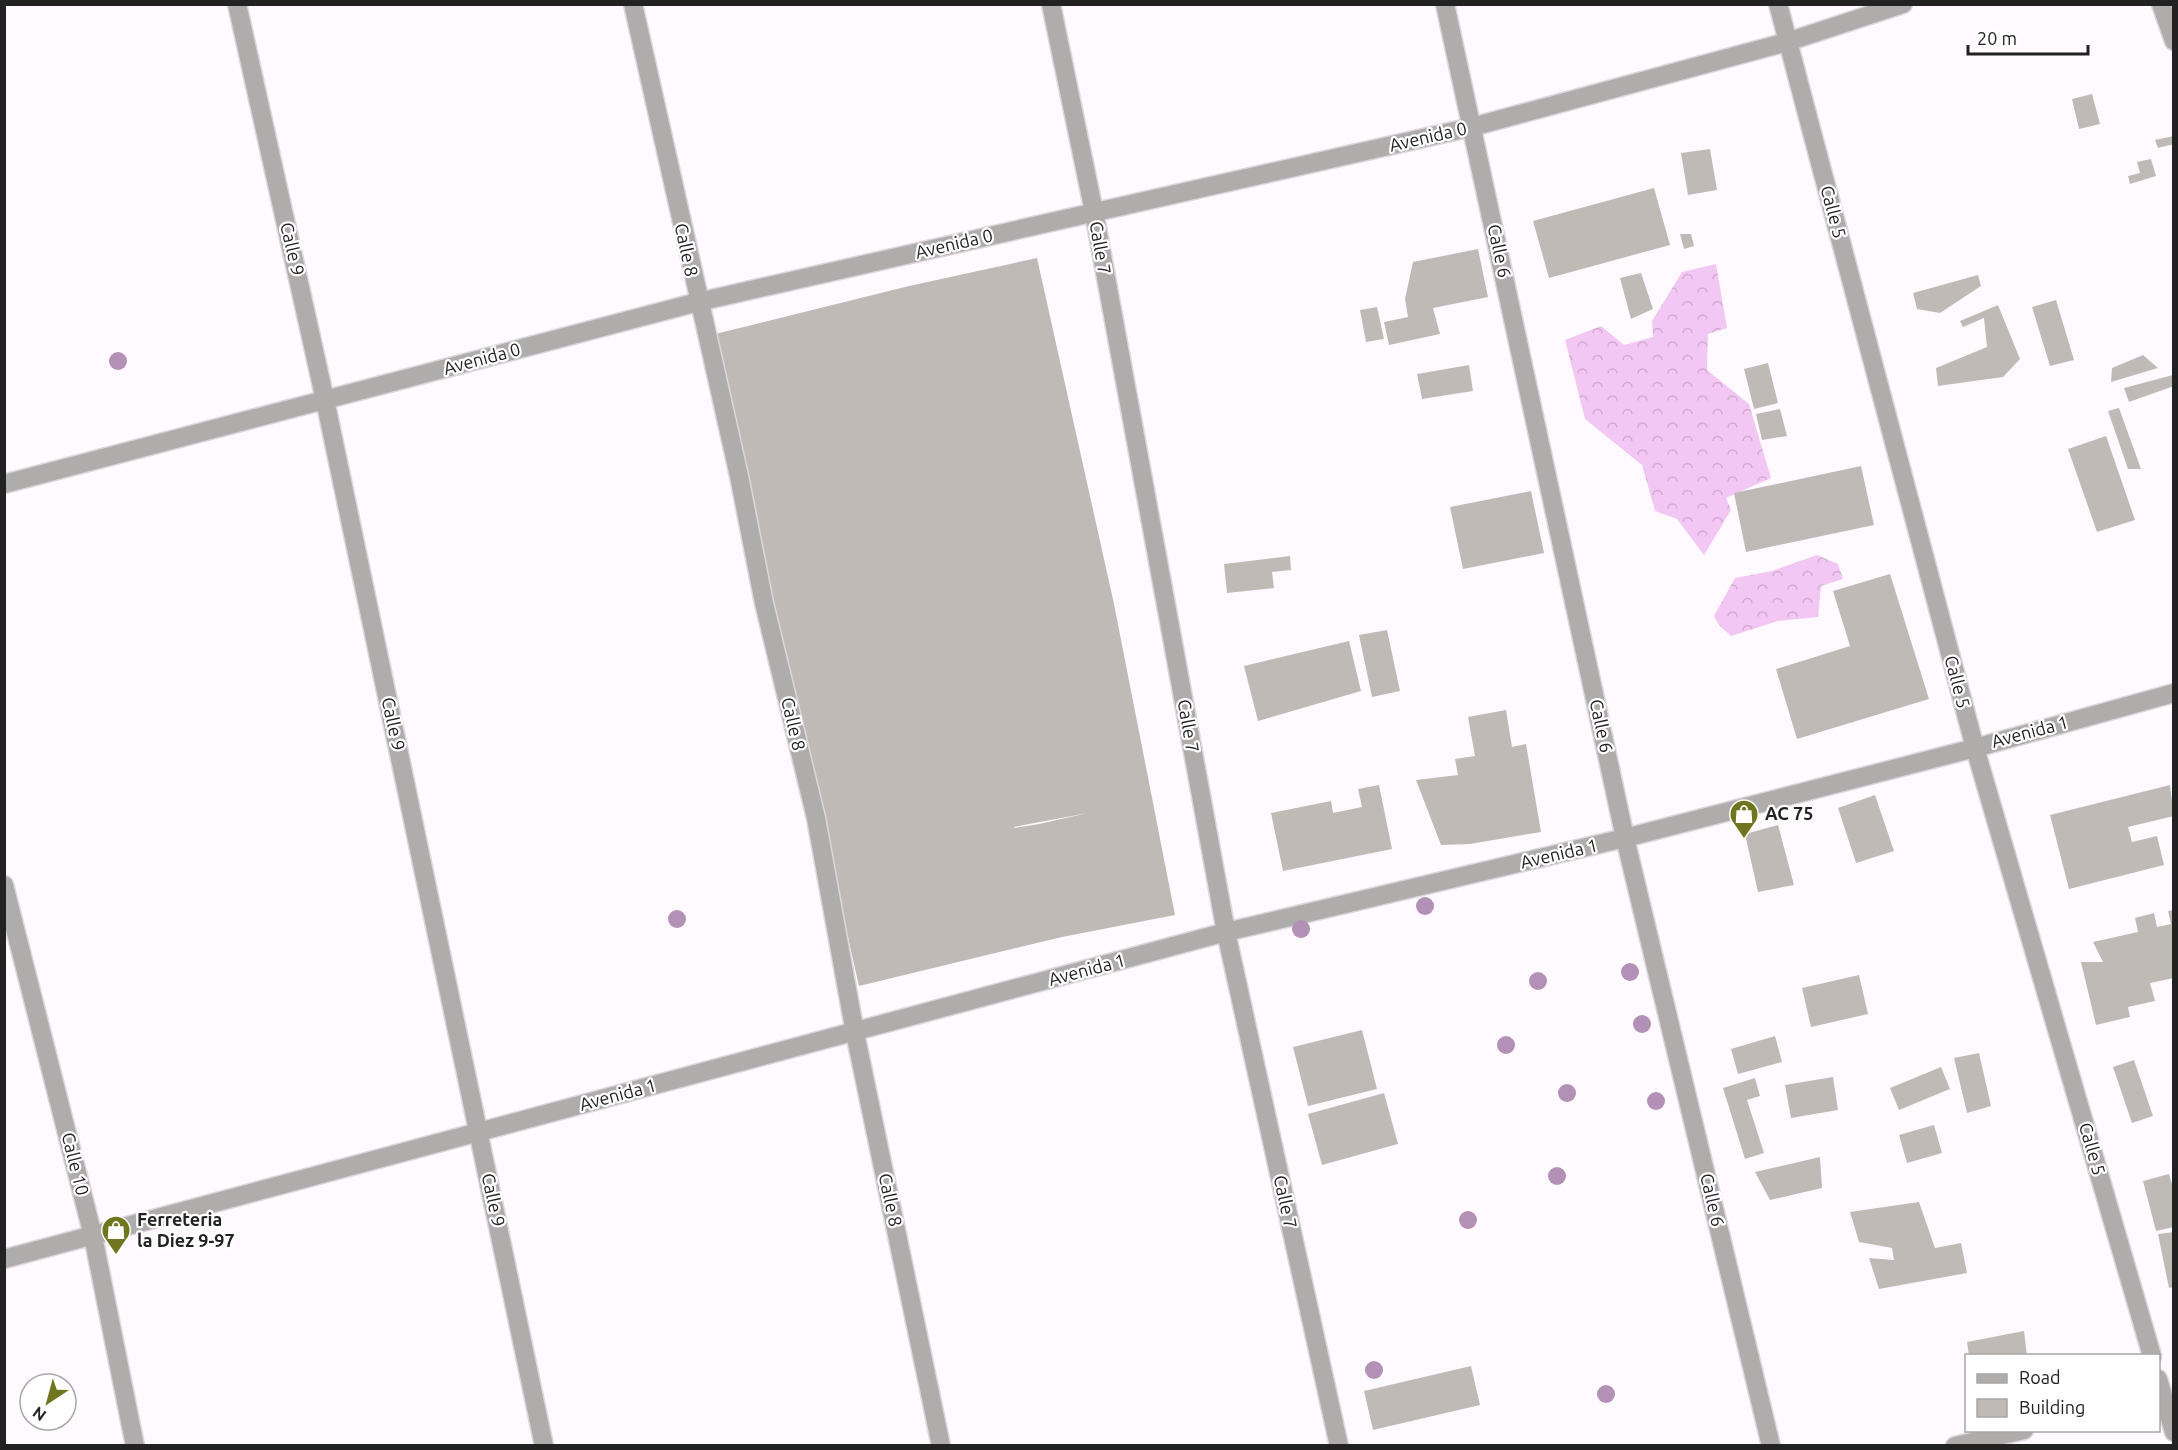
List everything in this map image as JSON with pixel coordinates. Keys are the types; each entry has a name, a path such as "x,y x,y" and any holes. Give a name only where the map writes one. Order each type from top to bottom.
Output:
{"street":[{"name":"Calle 9","path":"237,4 325,400 544,1446"},
{"name":"Calle 8","path":"633,4 698,302 739,476 765,603 816,818 855,1033 941,1446"},
{"name":"Calle 7","path":"1051,4 1094,212 1226,932 1339,1446"},
{"name":"Calle 6","path":"1445,4 1625,838 1771,1446"},
{"name":"Calle 5","path":"1778,4 1975,748 2151,1354"},
{"name":"Avenida 0","path":"4,484 698,302 1473,127 1787,42 1903,4"},
{"path":"2161,4 2174,41"},
{"name":"Avenida 1","path":"4,1259 1226,932 1625,838 1975,748 2174,693"},
{"name":"Calle 10","path":"4,885 93,1236 135,1446"},
{"path":"2160,1384 2174,1432"},
{"path":"1955,1446 2019,1432"}],"green space":[{"path":"1716,264 1727,328 1708,334 1707,370 1749,404 1771,478 1726,498 1731,510 1704,555 1677,519 1655,511 1642,465 1585,419 1565,340 1601,326 1624,345 1653,337 1652,321 1682,272"},
{"path":"1817,555 1838,564 1843,579 1821,586 1818,617 1778,621 1731,636 1719,625 1714,616 1735,578 1772,571"}],"building":[{"path":"2092,94 2100,124 2079,129 2072,99"},
{"path":"2174,136 2174,144 2158,148 2155,140"},
{"path":"1710,149 1717,190 1688,195 1681,153"},
{"path":"2151,159 2156,176 2130,184 2128,176 2140,173 2137,162"},
{"path":"1654,188 1670,245 1549,278 1533,221"},
{"path":"1680,234 1691,234 1694,246 1684,249"},
{"path":"1478,249 1488,297 1433,308 1440,334 1389,345 1384,322 1408,317 1405,299 1413,262"},
{"path":"1037,258 1114,604 1175,915 1062,937 859,986 711,335 909,286","holes":["1088,813 1039,824 1014,828"]},
{"path":"1641,273 1653,309 1631,319 1620,278"},
{"path":"1978,275 1981,286 1940,313 1917,309 1913,293"},
{"path":"2056,300 2074,360 2050,366 2032,307"},
{"path":"1998,305 2020,359 2003,377 1938,386 1936,368 1987,347 1984,318 1963,327 1960,321"},
{"path":"1377,307 1384,339 1366,342 1360,310"},
{"path":"2143,355 2158,368 2111,382 2112,368"},
{"path":"1768,363 1778,403 1754,409 1744,369"},
{"path":"1469,365 1473,391 1422,399 1417,374"},
{"path":"2173,375 2174,386 2129,402 2124,388"},
{"path":"2119,408 2141,469 2128,469 2108,411"},
{"path":"1780,409 1787,436 1762,440 1756,414"},
{"path":"2106,436 2135,520 2097,532 2068,449"},
{"path":"1861,466 1874,525 1746,552 1734,493"},
{"path":"1531,491 1544,553 1463,569 1450,507"},
{"path":"1290,556 1291,570 1272,572 1274,588 1227,593 1224,564"},
{"path":"1890,574 1929,699 1797,739 1776,669 1850,646 1833,591"},
{"path":"1387,630 1400,691 1372,697 1359,635"},
{"path":"1349,641 1361,691 1258,721 1244,666"},
{"path":"1506,710 1512,747 1526,744 1541,832 1470,844 1441,845 1416,780 1458,775 1455,759 1475,756 1468,717"},
{"path":"1379,785 1392,849 1283,871 1271,813 1331,801 1333,813 1362,807 1358,789"},
{"path":"2170,785 2174,816 2128,827 2132,842 2157,836 2164,865 2069,889 2050,815"},
{"path":"1875,795 1894,851 1856,863 1838,808"},
{"path":"1778,825 1794,885 1758,892 1745,834"},
{"path":"2174,910 2174,978 2150,983 2155,1001 2128,1007 2130,1017 2096,1025 2081,962 2103,962 2093,942 2138,932 2135,918 2154,913 2157,927 2171,924 2168,911"},
{"path":"1859,975 1868,1014 1811,1027 1802,988"},
{"path":"1362,1030 1377,1089 1308,1106 1293,1047"},
{"path":"1775,1036 1782,1062 1738,1074 1731,1049"},
{"path":"1979,1053 1991,1106 1967,1113 1954,1058"},
{"path":"2134,1060 2153,1116 2132,1123 2113,1067"},
{"path":"1941,1067 1950,1089 1899,1110 1890,1088"},
{"path":"1833,1077 1838,1110 1791,1118 1785,1085"},
{"path":"1755,1078 1760,1096 1747,1100 1764,1153 1745,1159 1723,1088"},
{"path":"1384,1093 1398,1144 1322,1165 1308,1114"},
{"path":"1934,1125 1942,1153 1907,1163 1899,1135"},
{"path":"1820,1157 1822,1188 1770,1200 1755,1172"},
{"path":"2169,1174 2174,1191 2174,1227 2156,1231 2143,1181"},
{"path":"1919,1202 1935,1248 1961,1243 1967,1273 1879,1289 1869,1258 1894,1260 1892,1248 1859,1242 1850,1212"},
{"path":"2174,1232 2174,1287 2169,1288 2158,1234"},
{"path":"2024,1331 2027,1354 1969,1354 1967,1342"},
{"path":"1471,1366 1480,1405 1373,1430 1364,1391"}],"place":[{"name":"AC 75","path":"1744,840"},
{"name":"Ferreteria la Diez 9-97","path":"116,1256"}]}
